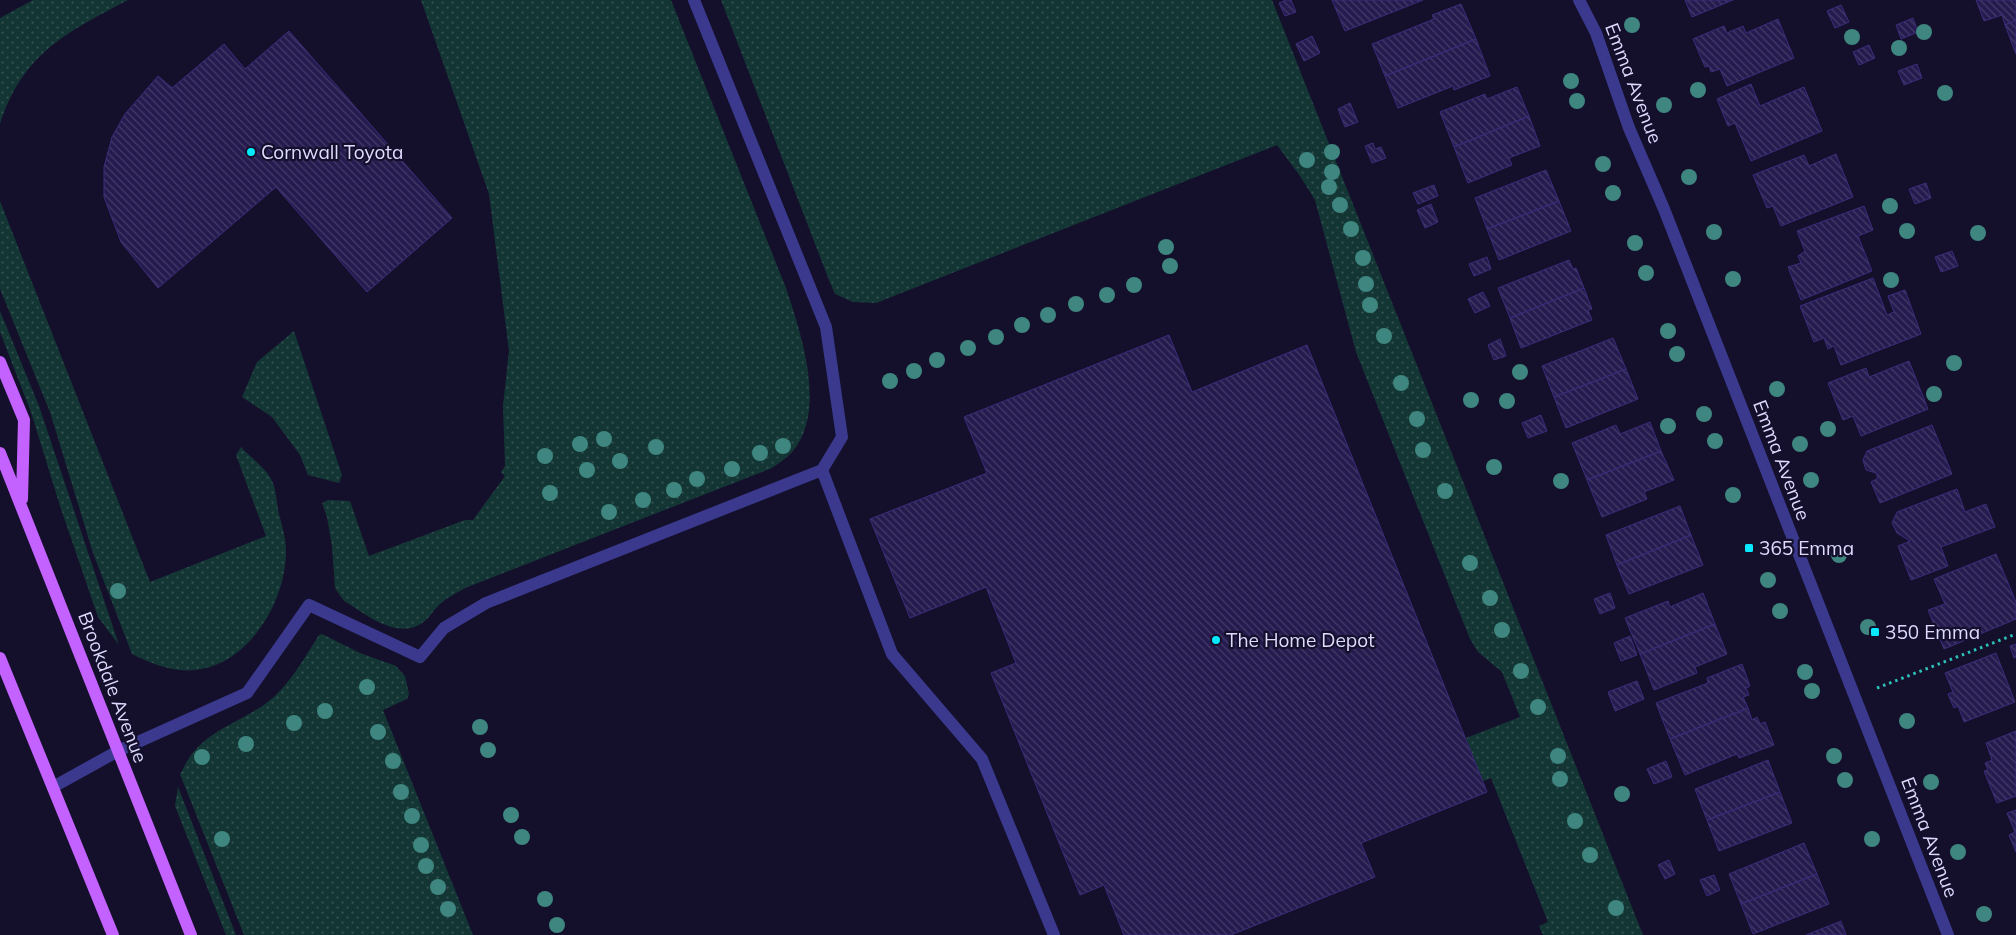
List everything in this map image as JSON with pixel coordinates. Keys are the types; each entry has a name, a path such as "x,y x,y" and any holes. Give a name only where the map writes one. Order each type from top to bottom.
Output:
{"main road":[{"path":"0,362 24,420 22,504"},
{"name":"Brookdale Avenue","path":"0,453 22,504 191,935"},
{"path":"0,658 113,935"}],"street":[{"path":"53,787 118,751 247,693 308,605 420,657 444,628 486,603 822,470 842,437 826,327 694,0"},
{"name":"Emma Avenue","path":"1579,0 1596,33 1629,128 1667,217 1948,935"},
{"path":"822,470 892,654 982,759 1054,935"}],"path":[{"path":"1854,696 2016,634"}],"green space":[{"path":"33,0 128,0 66,35 34,62 21,79 0,124 0,18"},
{"path":"421,0 671,0 786,288 804,349 810,393 808,414 803,434 793,451 772,468 465,588 442,602 426,620 416,626 405,629 395,628 373,619 344,601 335,588 332,546 327,517 322,503 328,500 350,501 369,556 465,520 473,520 505,476 501,472 505,466 503,406 509,351 489,194"},
{"path":"721,0 1272,0 1643,935 1543,935 1539,926 1548,922 1491,778 1483,781 1466,738 1520,717 1502,672 1478,652 1470,639 1356,352 1315,200 1277,145 876,303 853,302 835,294"},
{"path":"0,201 150,582 266,536 236,455 241,447 270,477 275,491 286,546 280,588 273,607 263,625 236,654 219,663 201,669 183,670 157,665 132,654 93,553 50,412 0,289"},
{"path":"0,311 39,406 119,645 98,617 60,506 31,412 0,332"},
{"path":"294,331 342,475 339,483 308,475 300,455 272,417 242,397 257,362"},
{"path":"322,634 360,653 396,666 405,676 409,694 407,699 383,710 473,935 244,935 180,774 192,754 209,737 253,712 274,697 304,660 319,635"},
{"path":"178,787 236,935 226,935 175,806"}],"building":[{"path":"1291,0 1296,12 1285,16 1279,3"},
{"path":"1332,0 1423,0 1345,31"},
{"path":"1685,0 1733,0 1692,17"},
{"path":"1976,0 2016,0 2016,20 2005,25 2002,15 1984,21"},
{"path":"1461,4 1476,39 1385,76 1372,44 1434,19 1432,15"},
{"path":"1841,5 1849,22 1835,28 1827,11"},
{"path":"1913,18 1918,32 1901,39 1896,25"},
{"path":"1778,19 1794,58 1727,86 1720,69 1711,72 1709,66 1705,67 1693,39 1724,26 1727,33 1743,26 1746,33"},
{"path":"2016,20 2016,54 2005,25"},
{"name":"Cornwall Toyota","path":"289,31 452,218 367,292 276,187 158,288 121,242 104,197 104,167 112,137 125,114 158,76 172,88 224,44 245,69"},
{"path":"1312,36 1320,53 1304,61 1296,44"},
{"path":"1476,39 1490,76 1454,90 1453,86 1398,108 1385,76"},
{"path":"1869,45 1875,58 1859,65 1853,52"},
{"path":"1917,64 1922,78 1904,85 1898,71"},
{"path":"1751,84 1760,106 1804,87 1822,131 1751,161 1735,123 1728,126 1717,99"},
{"path":"1517,87 1529,116 1454,147 1440,112 1485,94 1487,99"},
{"path":"1350,103 1358,122 1345,127 1338,109"},
{"path":"1529,116 1540,146 1509,158 1512,165 1468,183 1454,147"},
{"path":"1373,143 1375,149 1381,147 1386,158 1372,163 1365,146"},
{"path":"1836,154 1853,197 1781,226 1773,206 1767,208 1753,175 1804,155 1809,166"},
{"path":"1546,170 1559,201 1487,229 1475,198"},
{"path":"1926,183 1931,198 1915,204 1909,189"},
{"path":"1434,185 1438,196 1418,204 1413,193"},
{"path":"1559,201 1571,231 1499,260 1487,229"},
{"path":"1431,204 1438,222 1425,228 1417,210"},
{"path":"1864,206 1873,230 1858,236 1872,271 1801,300 1788,267 1801,263 1798,256 1805,251 1797,231"},
{"path":"1952,251 1958,266 1941,272 1935,257"},
{"path":"1487,257 1491,269 1474,276 1469,264"},
{"path":"1569,260 1573,269 1576,268 1584,288 1510,318 1498,288"},
{"path":"1873,278 1887,315 1894,312 1888,296 1905,290 1921,334 1841,365 1834,346 1828,349 1824,338 1814,342 1800,306"},
{"path":"1584,288 1592,309 1588,310 1592,320 1521,348 1510,318"},
{"path":"1483,292 1490,306 1475,313 1468,299"},
{"name":"The Home Depot","path":"1169,335 1192,392 1307,345 1487,792 1361,843 1375,877 1231,935 1124,935 1104,885 1080,895 991,673 1016,663 986,587 910,618 870,519 987,473 964,417"},
{"path":"1613,338 1626,369 1554,397 1542,366"},
{"path":"1500,339 1506,356 1494,360 1488,345"},
{"path":"1909,361 1928,409 1861,436 1853,416 1843,420 1828,383 1866,368 1869,377"},
{"path":"1626,369 1638,399 1566,428 1554,397"},
{"path":"1541,415 1547,431 1528,438 1522,423"},
{"path":"1650,422 1661,451 1587,480 1572,443 1616,425 1620,434"},
{"path":"1932,425 1952,474 1880,503 1871,482 1878,478 1876,473 1866,470 1863,460 1867,451"},
{"path":"1661,451 1674,480 1644,492 1647,499 1602,517 1587,480"},
{"path":"1957,489 1965,512 1986,504 1995,527 1941,547 1948,566 1911,580 1898,546 1910,541 1897,533 1892,523 1897,512"},
{"path":"1680,506 1691,535 1617,565 1606,535"},
{"path":"1691,535 1703,565 1629,594 1617,565"},
{"path":"1996,554 2016,602 2016,619 1944,649 1928,610 1945,604 1934,579"},
{"path":"1610,593 1615,608 1600,614 1594,599"},
{"path":"1703,593 1715,624 1640,654 1625,618 1668,601 1670,607"},
{"path":"1715,624 1727,654 1695,667 1697,673 1654,690 1640,654"},
{"path":"1630,636 1637,655 1621,661 1614,643"},
{"path":"2016,644 2016,657 2014,658 2010,646"},
{"path":"1996,653 2015,702 1964,722 1958,706 1954,708 1948,694 1953,692 1945,673"},
{"path":"1742,664 1750,686 1746,688 1749,695 1743,697 1748,708 1670,739 1656,703 1708,683 1707,678"},
{"path":"1637,681 1644,699 1615,711 1608,692"},
{"path":"1748,708 1752,720 1757,717 1760,724 1765,722 1774,745 1739,758 1737,754 1685,775 1670,739"},
{"path":"2016,731 2016,796 1997,803 1984,771 1988,770 1985,763 1992,760 1986,743"},
{"path":"1768,760 1780,792 1707,820 1695,789"},
{"path":"1666,761 1672,777 1654,784 1647,769"},
{"path":"1780,792 1792,823 1719,851 1707,820"},
{"path":"2016,810 2016,852 2009,835 2015,832 2007,813"},
{"path":"1804,843 1817,874 1741,904 1729,874"},
{"path":"1669,860 1675,874 1665,879 1658,865"},
{"path":"1817,874 1829,904 1753,934 1741,904"},
{"path":"1714,875 1720,890 1707,896 1700,880"},
{"path":"1841,921 1846,935 1806,935"}],"place":[{"name":"Cornwall Toyota","path":"251,152"},
{"name":"365 Emma","path":"1749,548"},
{"name":"350 Emma","path":"1875,632"},
{"name":"The Home Depot","path":"1216,640"}]}
